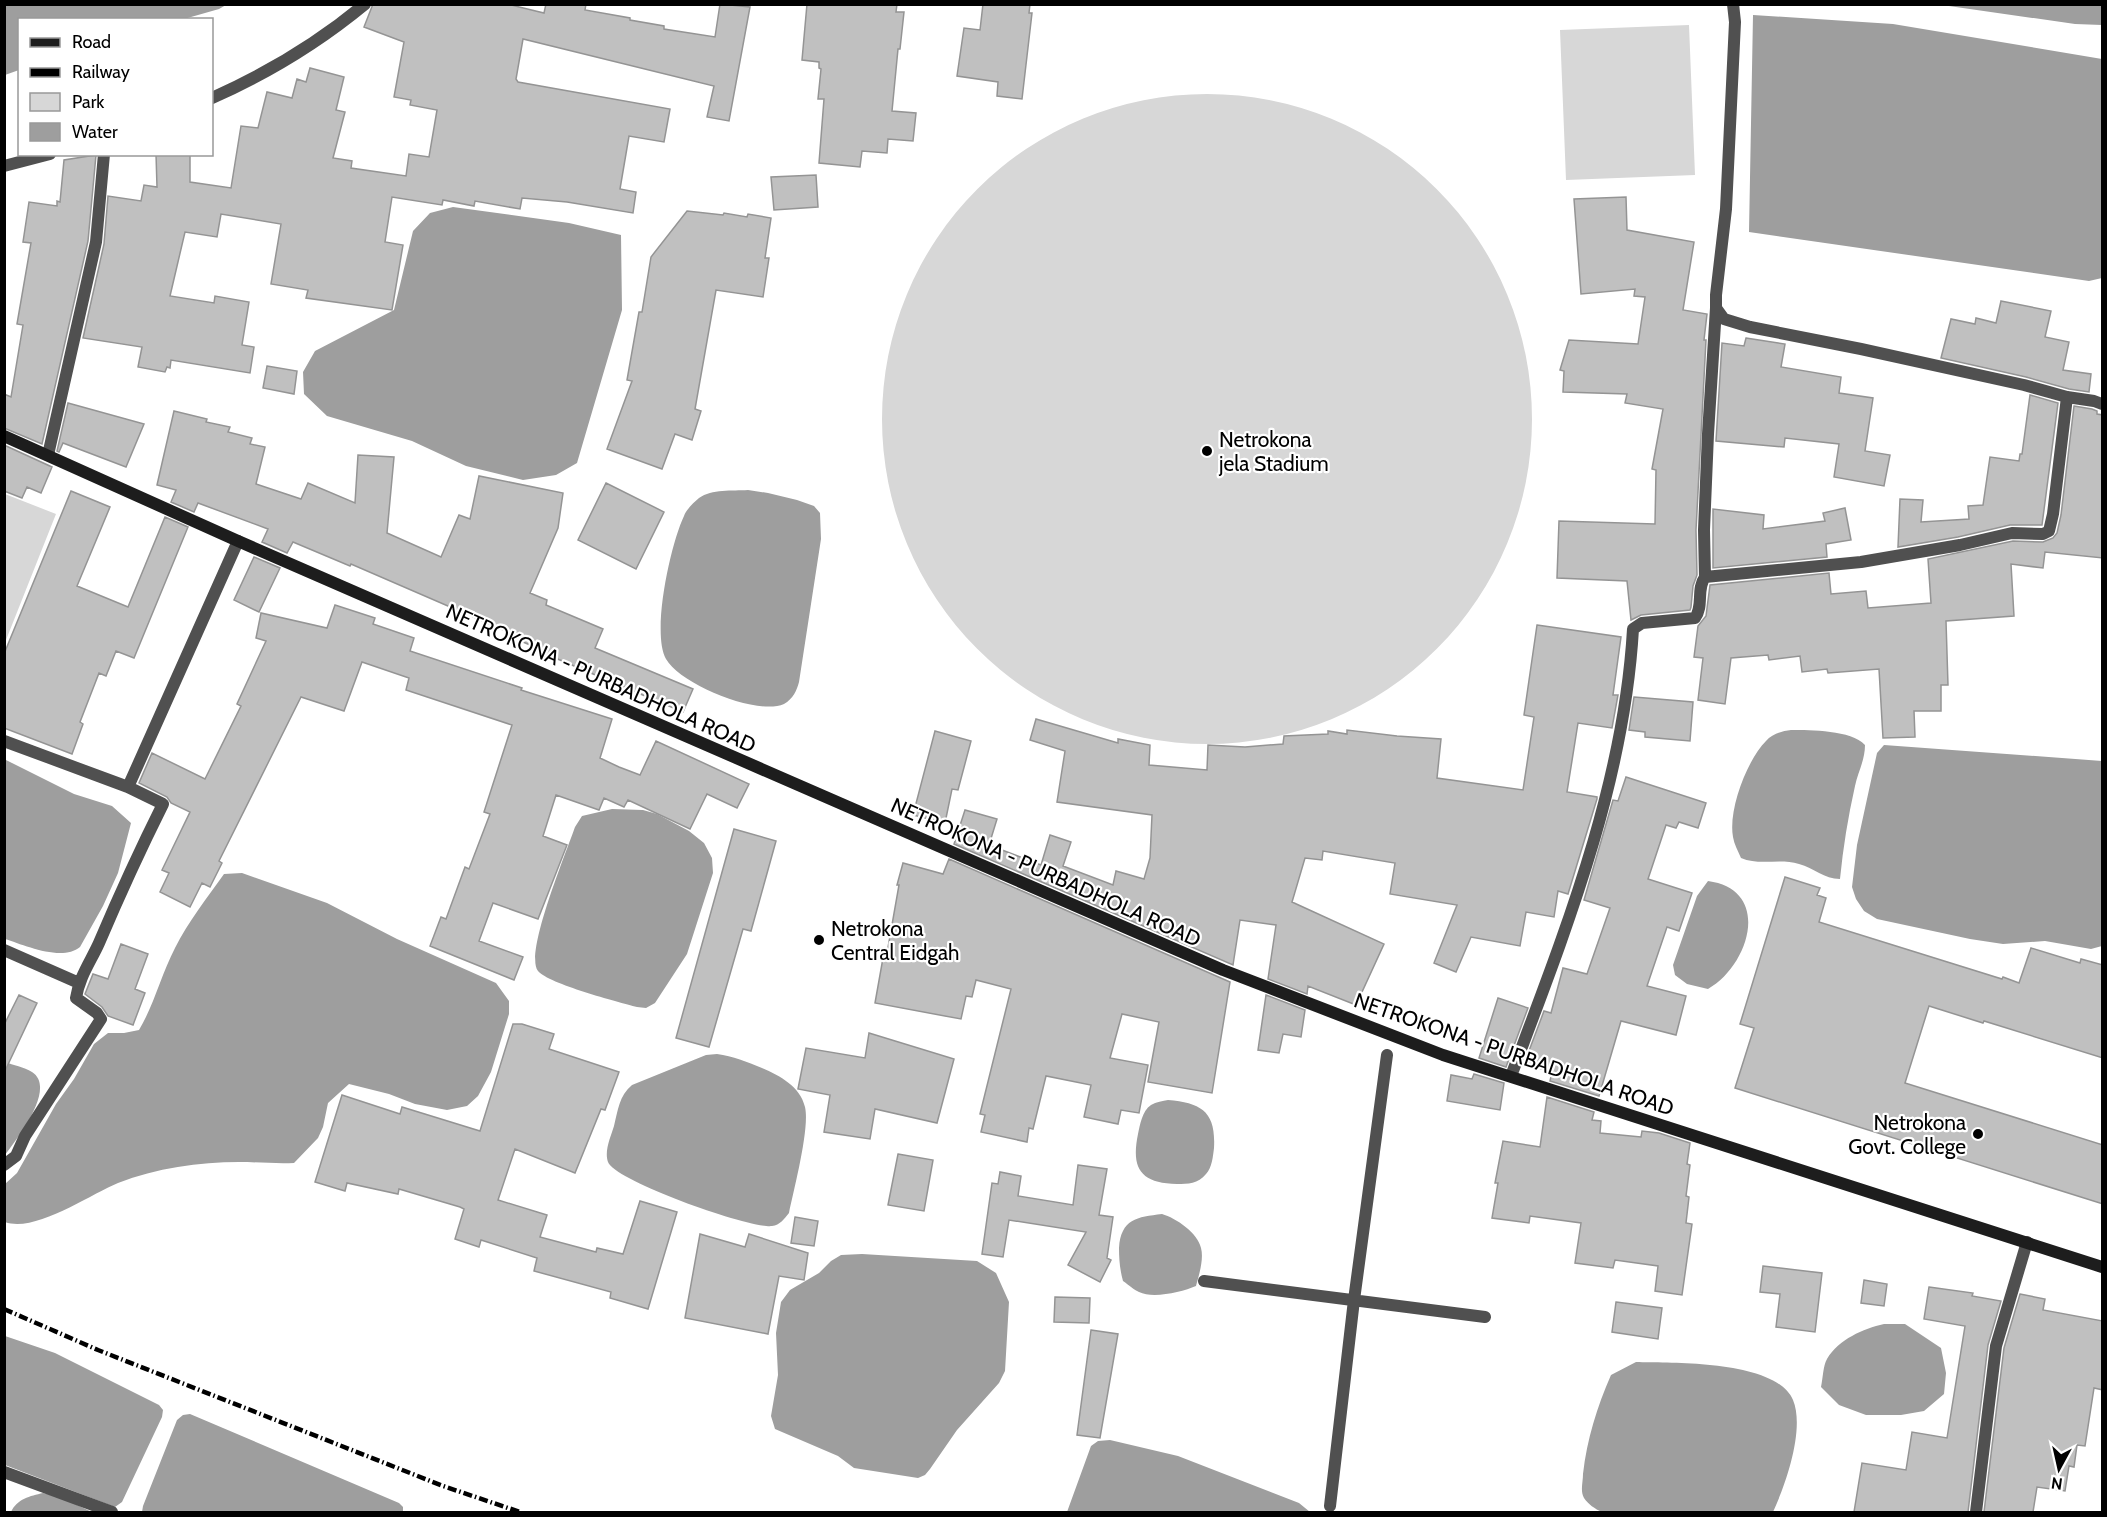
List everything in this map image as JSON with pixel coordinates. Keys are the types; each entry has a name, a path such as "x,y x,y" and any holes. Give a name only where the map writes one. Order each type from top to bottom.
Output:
{"main road":[{"name":"NETROKONA - PURBADHOLA ROAD","path":"4,436 238,541 1223,970 1443,1055 2103,1266"}],"street":[{"path":"213,97 274,66 331,30 365,4"},
{"path":"1511,1076 1583,880 1620,733 1630,672 1633,629 1642,623 1695,618 1698,615 1700,584 1705,577 1707,455 1716,308 1726,208 1735,22 1733,4"},
{"path":"4,166 42,156"},
{"path":"48,456 96,242 104,156"},
{"path":"1716,308 1724,319 1750,327 1873,351 2103,404"},
{"path":"1705,577 1861,562 1960,545 2012,533 2043,534 2049,531 2053,514 2067,397"},
{"path":"128,787 238,541"},
{"path":"4,741 128,787 163,804 79,983 76,998 97,1013 100,1018 25,1136 16,1156 4,1165"},
{"path":"4,950 79,983"},
{"path":"1330,1506 1354,1300 1387,1055"},
{"path":"1976,1512 1996,1346 2027,1242"},
{"path":"1204,1281 1485,1317"},
{"path":"4,1472 112,1512"}],"green space":[{"path":"1689,25 1695,175 1566,180 1560,30"},
{"name":"Netrokona jela Stadium","path":"1207,94 1270,101 1301,108 1331,119 1387,149 1437,189 1477,239 1507,295 1518,325 1525,356 1532,419 1525,482 1518,513 1507,543 1477,599 1437,649 1387,689 1331,719 1301,730 1270,737 1207,744 1144,737 1113,730 1083,719 1027,689 977,649 937,599 907,543 896,513 889,482 882,419 889,356 896,325 907,295 937,239 977,189 1027,149 1083,119 1113,108 1144,101"},
{"path":"5,494 56,514 6,640 4,640"}],"water":[{"path":"5,4 226,4 219,9 188,18 18,18 18,70 5,75"},
{"path":"1942,5 2102,5 2102,25 2075,24"},
{"path":"1753,15 1893,24 2102,59 2102,278 2089,281 1749,232"},
{"path":"453,207 569,223 621,235 622,310 577,463 556,475 523,480 466,466 412,441 327,416 304,394 303,372 315,351 394,310 413,231 430,213"},
{"path":"748,490 797,500 814,506 820,513 821,539 799,682 790,700 772,707 738,702 702,687 674,669 666,659 662,646 664,588 674,546 685,514 704,495 722,491"},
{"path":"1791,730 1841,734 1859,740 1865,745 1850,809 1840,879 1792,862 1755,861 1741,858 1734,842 1733,813 1740,786 1752,760 1768,739 1777,733"},
{"path":"1884,745 2102,761 2102,946 2091,949 2045,941 2003,944 1877,919 1864,911 1852,887 1857,845 1877,753"},
{"path":"4,759 74,794 112,806 131,823 118,873 103,906 80,947 72,951 53,953 5,939"},
{"path":"612,809 643,810 657,814 689,831 704,843 712,858 713,873 687,954 655,1003 646,1008 569,987 538,971 535,961 541,924 575,827 582,816"},
{"path":"242,873 327,903 397,939 496,983 509,1001 509,1014 491,1072 478,1096 467,1106 447,1110 415,1104 389,1094 349,1084 328,1103 318,1138 294,1163 224,1162 162,1170 118,1183 46,1218 17,1224 5,1222 5,1184 17,1173 56,1104 74,1079 94,1044 108,1033 139,1030 170,958 192,919 224,874"},
{"path":"1708,881 1728,887 1741,898 1747,913 1748,930 1743,947 1734,964 1708,989 1687,984 1675,975 1673,965 1697,896"},
{"path":"717,1054 745,1061 782,1078 799,1093 805,1107 803,1143 789,1213 782,1221 772,1226 738,1220 684,1202 633,1180 616,1170 608,1162 608,1144 620,1104 624,1094 632,1085 706,1055"},
{"path":"5,1062 32,1072 39,1080 40,1089 32,1114 5,1155"},
{"path":"1168,1100 1198,1107 1209,1118 1212,1126 1214,1148 1211,1165 1200,1180 1193,1183 1177,1184 1154,1181 1141,1171 1138,1164 1136,1146 1143,1114 1151,1105"},
{"path":"1162,1214 1180,1223 1196,1237 1202,1252 1200,1272 1196,1286 1168,1294 1145,1294 1123,1281 1119,1257 1120,1238 1132,1221 1145,1216"},
{"path":"862,1254 977,1261 996,1273 1009,1302 1005,1371 999,1383 957,1430 925,1475 918,1478 854,1468 838,1456 775,1429 771,1416 778,1375 776,1333 781,1302 790,1290 819,1273 841,1255"},
{"path":"1884,1324 1905,1324 1941,1348 1946,1373 1944,1394 1924,1411 1901,1415 1866,1415 1839,1405 1821,1387 1826,1362 1838,1346 1860,1332"},
{"path":"5,1336 55,1353 159,1405 163,1410 162,1417 122,1502 115,1507 5,1465"},
{"path":"1636,1362 1722,1366 1766,1377 1783,1387 1793,1400 1797,1426 1788,1472 1773,1512 1602,1512 1584,1498 1583,1474 1597,1411 1611,1375"},
{"path":"190,1414 399,1503 403,1507 403,1512 142,1512 177,1420 183,1415"},
{"path":"1110,1440 1178,1456 1299,1503 1310,1512 1067,1512 1091,1446 1098,1441"},
{"path":"43,1493 60,1497 92,1512 11,1512 20,1501"}],"building":[{"path":"373,4 507,4 544,13 546,4 586,4 585,10 664,26 664,29 715,37 720,4 750,7 729,121 707,117 714,86 523,39 516,79 518,82 670,109 664,142 629,136 620,189 636,192 633,213 567,202 522,198 520,209 475,201 474,206 443,200 442,205 392,197 385,242 403,245 392,310 306,298 308,290 271,284 281,224 221,214 217,237 185,232 170,296 214,303 215,296 249,302 242,345 254,347 250,373 171,360 170,368 167,367 165,372 138,367 142,347 83,338 104,244 108,196 141,201 144,185 157,187 156,156 190,156 190,182 231,188 241,126 258,128 267,92 292,98 297,79 306,82 310,68 344,77 336,110 345,112 333,158 352,161 351,168 406,176 409,154 429,157 437,110 410,105 411,100 394,97 404,42 364,27"},
{"path":"807,4 897,4 896,12 904,12 892,111 916,113 913,141 888,139 887,153 862,151 860,167 819,163 824,99 818,99 821,69 819,62 802,60"},
{"path":"983,4 1030,4 1029,13 1032,13 1022,99 997,96 998,82 957,76 964,28 980,30"},
{"path":"96,156 88,241 42,444 4,428 4,394 11,397 23,325 17,324 31,243 23,242 29,202 57,206 57,201 60,202 64,160"},
{"path":"816,175 818,207 774,210 771,177"},
{"path":"1626,197 1627,230 1694,242 1683,310 1707,314 1696,530 1697,575 1693,586 1691,607 1690,610 1641,615 1631,620 1627,581 1557,578 1559,521 1655,524 1656,470 1652,469 1663,409 1625,403 1627,394 1563,392 1564,371 1560,370 1569,340 1638,344 1645,297 1634,296 1635,289 1581,294 1574,199"},
{"path":"687,211 747,217 748,214 771,218 765,258 769,258 763,297 716,290 695,409 701,411 692,440 675,434 662,469 607,449 632,381 627,380 651,257"},
{"path":"2001,301 2051,311 2045,337 2069,342 2063,370 2091,374 2089,392 1941,358 1951,319 1975,324 1976,318 1996,323"},
{"path":"1746,338 1785,344 1781,367 1841,377 1839,393 1873,398 1865,451 1890,455 1884,486 1834,477 1839,444 1785,438 1784,447 1716,441 1722,343 1744,346"},
{"path":"267,366 297,371 294,394 263,388"},
{"path":"2030,395 2058,403 2042,525 2010,525 1898,547 1900,499 1923,500 1921,522 1969,519 1968,506 1983,505 1990,457 2019,461 2020,454 2022,454"},
{"path":"68,403 144,424 126,467 63,443 59,452 57,451"},
{"path":"2074,406 2092,409 2097,411 2097,414 2103,415 2103,558 2045,552 2043,568 2011,564 2014,616 1946,621 1948,685 1941,685 1941,711 1914,711 1915,737 1883,738 1879,669 1828,673 1827,669 1802,672 1800,656 1769,660 1768,655 1731,658 1725,704 1698,700 1703,658 1694,657 1698,626 1706,616 1710,585 1829,573 1831,594 1866,591 1868,608 1931,603 1928,559 2013,541 2043,542 2053,538 2057,533 2061,515"},
{"path":"174,411 230,427 228,432 252,438 250,444 265,447 256,484 301,499 308,483 355,503 358,455 394,457 387,533 441,557 459,515 470,519 479,476 563,493 558,528 530,593 547,600 546,605 603,629 595,648 693,689 683,712 534,649 535,647 523,642 524,639 351,564 350,566 293,542 287,553 262,542 268,529 198,503 194,512 171,502 176,490 157,485"},
{"path":"4,445 52,467 41,493 27,487 22,498 4,491"},
{"path":"606,483 664,512 636,569 578,540"},
{"path":"71,491 110,507 77,586 128,607 165,517 188,527 134,658 116,651 106,676 99,673 80,722 83,724 72,754 4,728 4,654"},
{"path":"1845,508 1851,540 1826,544 1827,557 1713,568 1713,509 1764,515 1763,529 1825,521 1823,513"},
{"path":"254,557 280,568 259,612 234,600"},
{"path":"335,605 375,618 373,624 414,638 410,651 612,719 600,758 619,767 640,775 656,741 749,784 737,808 707,794 690,829 628,800 624,807 604,798 599,810 556,795 543,836 567,845 538,919 493,903 479,941 523,957 514,980 430,946 441,917 446,919 465,867 469,869 490,814 484,812 512,725 406,690 409,678 362,662 344,711 301,697 219,861 222,863 210,887 202,883 190,907 160,892 169,873 162,870 190,812 139,783 152,753 205,779 241,706 237,704 266,641 256,638 261,613 327,628"},
{"path":"1537,625 1621,637 1613,695 1618,695 1612,728 1578,723 1567,792 1597,797 1597,799 1568,894 1558,891 1554,917 1526,912 1520,946 1471,937 1456,972 1434,963 1457,905 1390,894 1395,863 1323,851 1322,860 1305,858 1292,902 1384,944 1356,1005 1308,986 1307,994 1268,979 1276,925 1240,920 1233,965 954,844 965,810 997,819 989,845 1041,865 1050,835 1071,842 1063,866 1113,885 1116,871 1144,879 1150,858 1152,815 1057,802 1065,751 1030,740 1036,719 1118,743 1118,739 1150,745 1149,765 1207,770 1208,745 1245,747 1283,744 1284,736 1328,734 1328,731 1347,734 1347,730 1441,739 1437,778 1523,790 1534,717 1524,715"},
{"path":"1634,697 1693,702 1690,741 1645,737 1645,732 1629,730"},
{"path":"935,731 971,741 958,790 952,789 945,823 913,815"},
{"path":"1626,777 1706,803 1698,828 1679,822 1676,828 1666,825 1648,879 1692,893 1679,931 1667,927 1647,986 1686,996 1676,1035 1621,1021 1599,1096 1550,1081 1552,1072 1524,1064 1544,1011 1551,1013 1563,968 1587,974 1610,908 1584,900 1613,800 1618,801"},
{"path":"734,829 776,841 751,931 743,929 709,1047 676,1038"},
{"path":"949,859 1230,982 1212,1093 1148,1082 1159,1022 1122,1014 1110,1058 1148,1065 1139,1113 1121,1110 1118,1124 1084,1117 1091,1085 1046,1076 1033,1129 1029,1128 1027,1142 981,1132 985,1115 980,1114 1011,989 976,980 972,997 966,996 961,1019 875,1003 883,958 886,959 899,885 897,885 903,863 943,874"},
{"path":"1785,877 1820,888 1817,895 1826,898 1819,922 2002,979 2003,977 2019,983 2031,948 2080,963 2081,959 2103,965 2103,1058 1929,1006 1905,1083 2103,1145 2103,1204 1735,1088 1754,1028 1740,1024"},
{"path":"121,944 148,954 135,989 145,993 133,1025 108,1016 102,1007 85,994 93,974 108,979"},
{"path":"19,995 37,1003 4,1073 4,1025"},
{"path":"1266,995 1305,1010 1301,1037 1283,1034 1279,1053 1258,1050"},
{"path":"1498,998 1528,1008 1506,1067 1479,1058"},
{"path":"513,1024 522,1024 554,1034 549,1049 619,1072 605,1110 601,1109 575,1173 515,1149 498,1200 547,1215 540,1237 596,1252 597,1248 623,1254 640,1201 677,1212 648,1309 610,1298 611,1292 534,1271 537,1258 481,1240 479,1247 455,1239 464,1209 460,1207 399,1189 398,1194 347,1183 345,1191 315,1182 342,1095 400,1114 402,1107 480,1131"},
{"path":"869,1033 954,1059 937,1123 875,1109 870,1139 824,1132 830,1095 798,1089 806,1048 865,1058"},
{"path":"1474,1074 1504,1083 1500,1110 1447,1101 1451,1075 1472,1079"},
{"path":"1547,1097 1594,1112 1592,1120 1601,1121 1600,1133 1641,1137 1642,1131 1659,1133 1690,1143 1687,1164 1690,1165 1686,1196 1689,1197 1686,1223 1692,1224 1682,1295 1655,1291 1658,1266 1615,1260 1613,1268 1575,1263 1581,1223 1530,1216 1529,1223 1492,1218 1498,1183 1495,1183 1503,1141 1540,1147"},
{"path":"898,1154 933,1160 924,1211 888,1205"},
{"path":"1078,1165 1107,1169 1099,1215 1113,1217 1107,1258 1111,1260 1100,1282 1068,1265 1086,1232 1009,1220 1003,1257 982,1254 992,1183 998,1184 1000,1172 1021,1176 1018,1196 1073,1205"},
{"path":"795,1217 818,1221 814,1246 791,1243"},
{"path":"700,1234 745,1247 749,1234 808,1253 804,1280 779,1276 768,1334 685,1318"},
{"path":"1763,1266 1822,1273 1815,1332 1776,1327 1780,1294 1760,1292"},
{"path":"1864,1280 1887,1284 1884,1306 1861,1303"},
{"path":"1929,1287 1973,1293 1972,1296 2001,1301 1988,1345 1968,1512 1854,1512 1862,1463 1906,1470 1912,1432 1947,1438 1965,1326 1924,1319"},
{"path":"2020,1294 2045,1299 2043,1310 2103,1321 2103,1390 2094,1388 2085,1446 2077,1445 2074,1467 2069,1466 2065,1491 2037,1487 2033,1512 1984,1512 2004,1348"},
{"path":"1055,1297 1090,1298 1089,1323 1054,1322"},
{"path":"1616,1302 1662,1308 1658,1339 1612,1332"},
{"path":"1091,1330 1118,1334 1100,1438 1077,1435"}],"railway":[{"path":"4,1309 98,1350 443,1486 520,1512"}],"place":[{"name":"Netrokona jela Stadium","path":"1207,451"},
{"name":"Netrokona Central Eidgah","path":"819,940"},
{"name":"Netrokona Govt. College","path":"1978,1134"}]}
